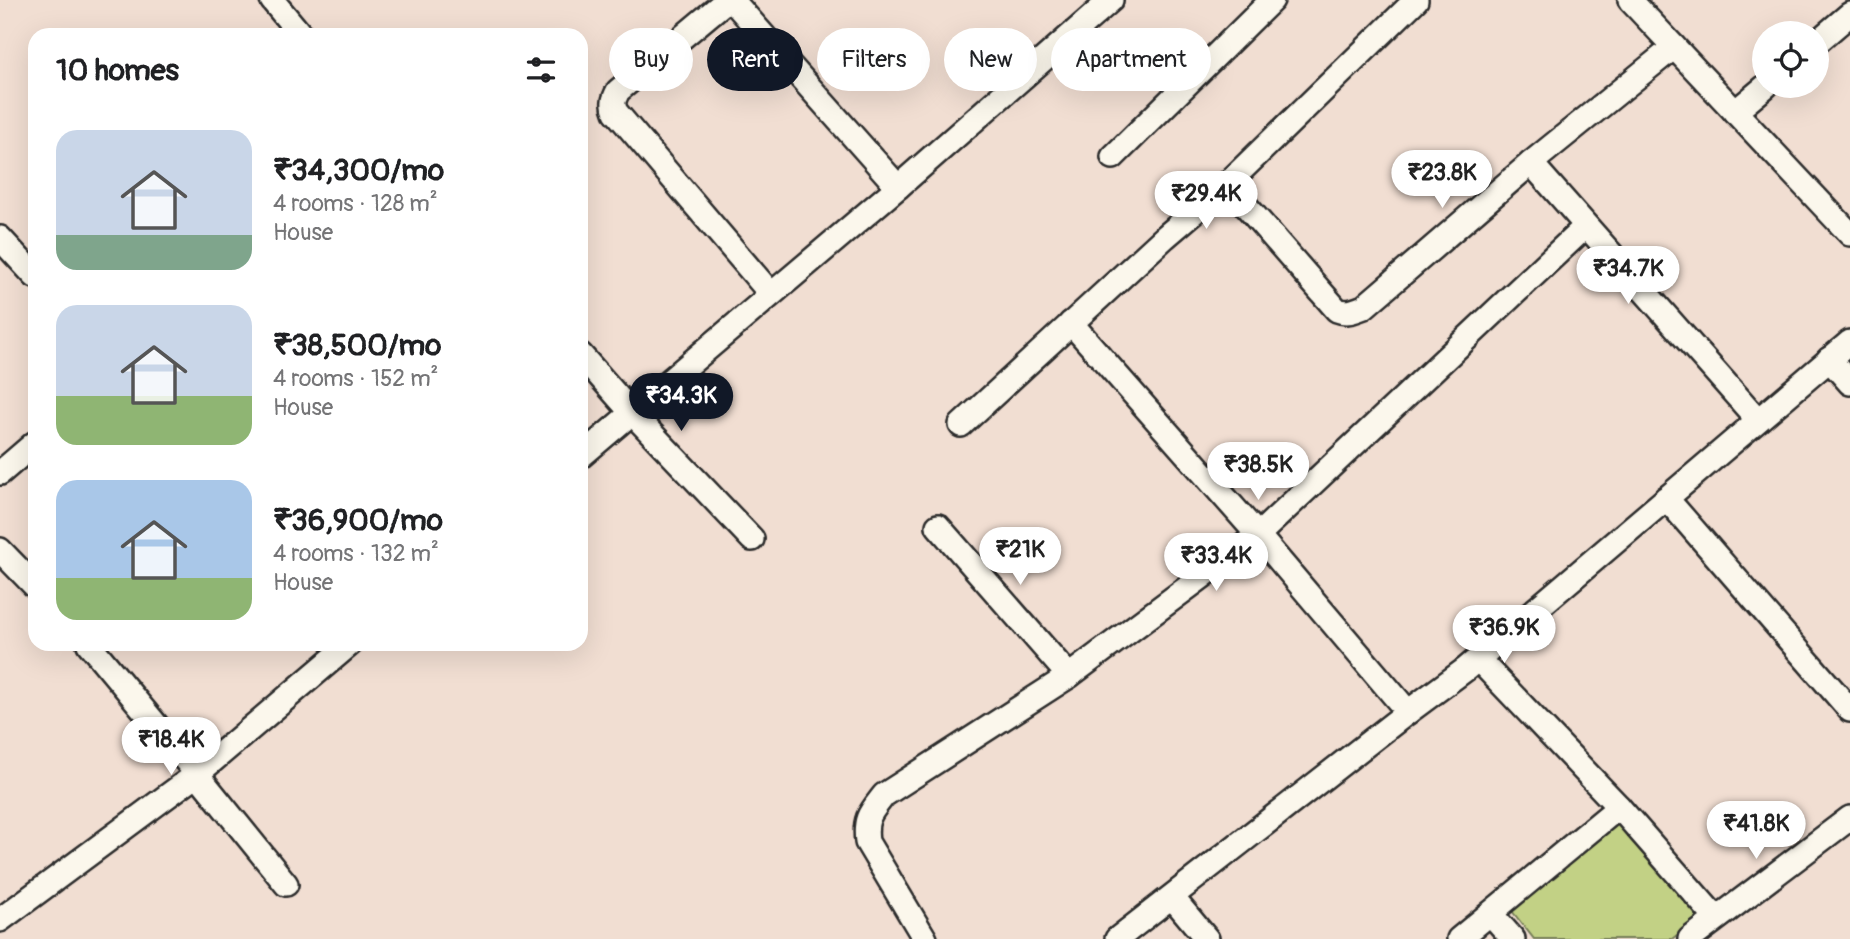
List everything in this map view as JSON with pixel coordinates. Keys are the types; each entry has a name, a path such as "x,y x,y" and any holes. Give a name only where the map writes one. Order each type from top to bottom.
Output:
{"street":[{"path":"272,0 295,28"},
{"path":"771,294 616,112 613,106 618,91 729,0 898,187"},
{"path":"588,450 898,187 1111,0"},
{"path":"1113,157 1272,0"},
{"path":"961,425 1227,184 1416,0"},
{"path":"1630,0 1850,234"},
{"path":"1829,32 1850,14"},
{"path":"1227,184 1337,310 1353,311 1364,307 1531,163 1674,47"},
{"path":"1735,112 1752,98"},
{"path":"1531,163 1758,420"},
{"path":"925,939 867,842 867,816 884,795 1069,676 1258,535 1586,226"},
{"path":"0,238 28,268"},
{"path":"1071,323 1258,535 1408,712"},
{"path":"1117,939 1478,659 1850,342"},
{"path":"1829,359 1850,383"},
{"path":"588,363 752,539"},
{"path":"0,473 28,449"},
{"path":"1666,498 1850,710"},
{"path":"938,526 1069,676"},
{"path":"0,550 28,579"},
{"path":"95,651 286,884"},
{"path":"0,920 197,774 342,651"},
{"path":"1478,659 1619,807 1716,918"},
{"path":"1459,939 1619,807"},
{"path":"1690,939 1850,818"},
{"path":"1172,897 1206,939"},
{"path":"1491,914 1513,939"}],"green space":[{"path":"1619,817 1704,913 1672,939 1534,939 1508,906"}]}
